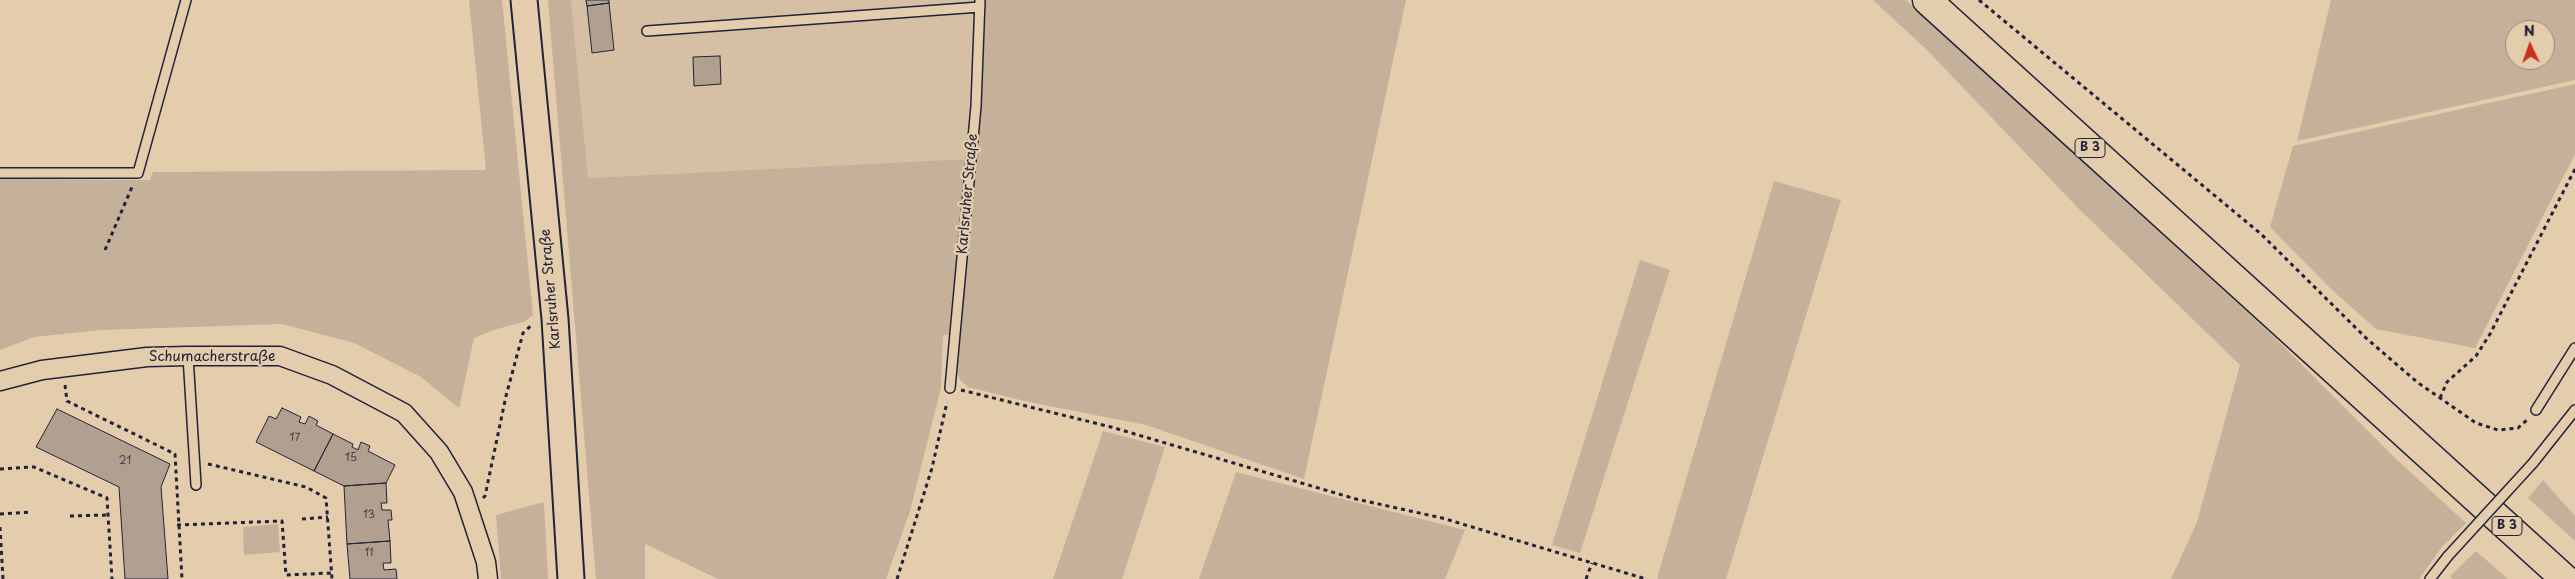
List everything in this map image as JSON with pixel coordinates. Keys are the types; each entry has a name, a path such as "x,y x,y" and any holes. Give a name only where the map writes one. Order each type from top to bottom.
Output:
{"main road":[{"name":"Karlsruher Straße","path":"524,0 555,319 571,579"},
{"name":"B 3","path":"1927,0 2565,579"}],"street":[{"name":"Schumacherstraße","path":"0,381 63,367 147,357 188,356 280,356 332,375 404,413 440,452 463,492 486,562 488,579"}],"lane":[{"path":"0,173 138,173 186,0"},
{"path":"646,31 980,4"},
{"name":"Karlsruher Straße","path":"950,388 975,115 980,4"},
{"path":"2536,410 2575,348"},
{"path":"188,356 196,485"},
{"path":"2430,579 2448,556 2532,463 2575,410"}],"path":[{"path":"1979,0 2262,234 2366,338 2440,398 2476,422 2498,430 2518,428 2536,410"},
{"path":"2440,398 2447,382 2476,356 2490,334 2575,169"},
{"path":"105,250 138,173"},
{"path":"467,505 486,496 506,396 523,333 538,321 555,319"},
{"path":"65,388 67,401 175,454 177,525 182,579"},
{"path":"897,579 932,468 950,388 1111,427 1356,499 1442,518 1646,579"},
{"path":"195,461 306,487 326,498 332,579"},
{"path":"0,469 34,467 107,498 112,579"},
{"path":"0,514 31,512"},
{"path":"70,516 108,515"},
{"path":"302,519 328,517"},
{"path":"177,525 282,520 286,575 331,572"},
{"path":"0,527 3,579"},
{"path":"1586,579 1592,563"}],"shaded area":[{"path":"469,0 502,0 533,315 524,322 497,329 474,338 459,408 421,377 354,343 282,324 101,330 34,337 0,350 0,179 150,180 153,172 486,170"},
{"path":"548,0 571,0 588,178 966,159 949,335 943,335 941,388 910,511 886,579 718,579 645,544 645,579 596,579"},
{"path":"571,0 976,0 966,159 588,178"},
{"path":"986,0 1406,0 1304,479 1146,425 1024,401 968,387 960,380 956,369 981,114"},
{"path":"1873,0 1906,0 2272,335 2395,458 2466,523 2442,547 2419,579 2171,579 2197,522 2240,365 2079,209 1927,50"},
{"path":"2331,0 2575,0 2575,80 2297,141"},
{"path":"2575,84 2575,154 2475,348 2376,329 2331,289 2270,227 2293,146"},
{"path":"1774,181 1841,200 1726,579 1659,579 1657,578"},
{"path":"1640,260 1670,270 1580,553 1552,545"},
{"path":"1103,431 1165,447 1122,579 1053,579"},
{"path":"1236,472 1465,530 1445,579 1199,579"},
{"path":"2543,480 2575,516 2575,541 2528,498"},
{"path":"544,502 548,579 501,579 496,515"},
{"path":"278,524 280,552 244,555 243,527"},
{"path":"2476,551 2508,579 2453,579 2450,576"}],"building":[{"path":"586,0 609,0 609,3 587,6"},
{"path":"609,3 614,50 592,53 587,6"},
{"path":"720,56 721,84 694,86 693,57"},
{"path":"282,408 301,417 299,422 305,424 309,416 318,421 316,425 333,434 314,471 256,442 269,416 276,419"},
{"path":"57,409 170,464 161,487 168,579 125,579 119,487 36,447"},
{"path":"333,434 353,444 352,447 358,450 361,442 370,446 368,451 395,465 386,483 344,486 314,471"},
{"path":"386,483 387,503 381,503 382,510 391,510 392,520 388,520 390,541 347,544 344,486"},
{"path":"390,541 391,563 383,563 384,570 396,569 397,579 350,579 347,544"}]}
